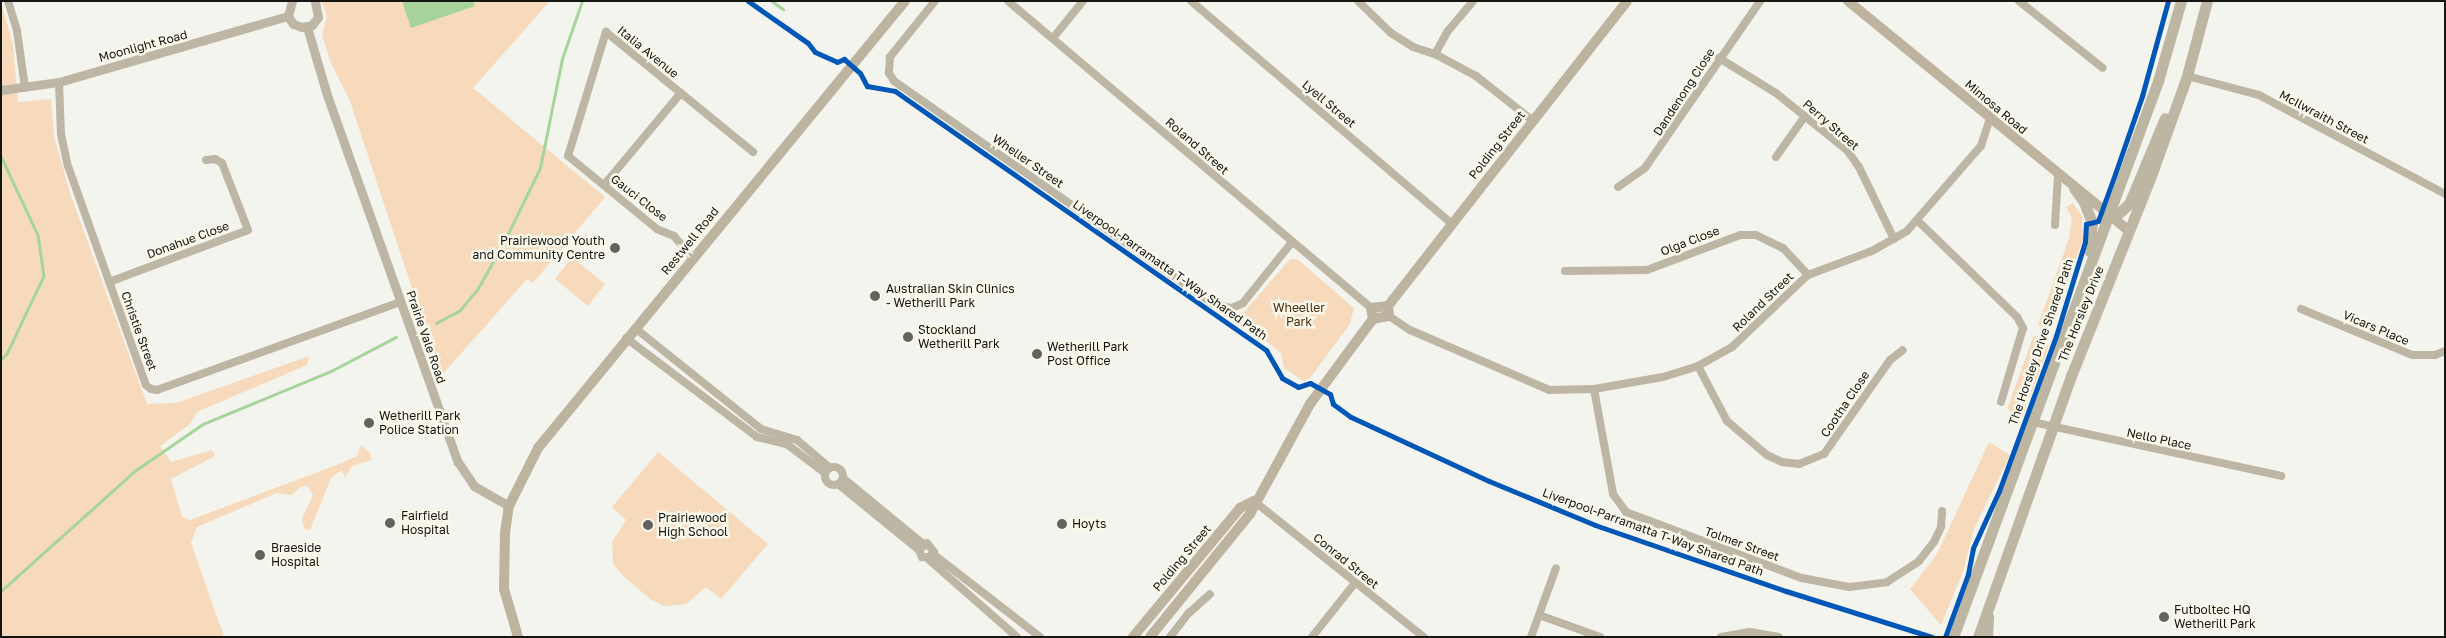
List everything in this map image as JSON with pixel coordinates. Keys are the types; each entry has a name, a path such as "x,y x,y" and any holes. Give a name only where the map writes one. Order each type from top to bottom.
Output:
{"main road":[{"name":"Restwell Road","path":"510,506 538,448 634,328 905,1"},
{"name":"Polding Street","path":"1388,311 1532,120 1627,1"},
{"name":"The Horsley Drive","path":"1952,637 2158,81 2181,1"},
{"name":"The Horsley Drive","path":"1978,637 1992,603 2053,427 2129,231 2186,76 2208,1"},
{"name":"Mimosa Road","path":"1854,3 1990,119 2129,231"},
{"path":"2109,216 2117,215 2129,204 2152,144 2186,76"},
{"path":"2069,323 2092,235 2089,212 2074,188"},
{"path":"1372,314 1388,311"},
{"name":"Polding Street","path":"1150,637 1250,514 1254,501 1310,404 1372,314"},
{"name":"Polding Street","path":"1133,637 1240,508 1254,501"},
{"path":"510,506 503,566 504,589 518,637"}],"street":[{"path":"8,1 17,31 25,87"},
{"path":"292,1 288,16 297,26 307,27 318,17 315,1"},
{"name":"Wheller Street","path":"934,1 890,57 889,73 894,81 1214,304 1232,308 1243,304 1292,242"},
{"name":"Roland Street","path":"1008,1 1292,242 1372,314"},
{"path":"1053,38 1083,1"},
{"name":"Lyell Street","path":"1191,1 1452,224"},
{"path":"1358,1 1391,33 1413,47 1435,54 1476,76 1532,120"},
{"path":"1435,54 1448,31 1473,1"},
{"name":"Dandenong Close","path":"1618,187 1646,168 1719,58 1760,1"},
{"path":"2019,1 2103,68"},
{"name":"Moonlight Road","path":"1,90 59,82 288,16"},
{"name":"Prairie Vale Road","path":"307,27 327,95 400,302 464,472 480,490 510,506"},
{"name":"Italia Avenue","path":"568,156 606,32 753,152"},
{"name":"Perry Street","path":"1719,58 1776,93 1847,150 1860,167 1894,239"},
{"name":"McIlwraith Street","path":"2186,76 2259,95 2445,194"},
{"name":"Christie Street","path":"59,82 61,134 68,166 146,385 157,390 400,302"},
{"path":"604,185 681,93"},
{"path":"1776,157 1805,116"},
{"name":"Roland Street","path":"1388,311 1410,330 1542,388 1561,392 1594,389 1663,378 1698,366 1732,347 1808,275 1894,239 1918,221 1980,146 1990,119"},
{"name":"Gauci Close","path":"568,156 657,229 674,236 693,258"},
{"name":"Donahue Close","path":"109,282 248,230 222,163 215,159 206,160"},
{"path":"2055,225 2058,175"},
{"path":"1918,221 2017,317 2023,328 2001,402"},
{"name":"Olga Close","path":"1565,271 1647,270 1740,235 1756,235 1783,248 1808,275"},
{"name":"Vicars Place","path":"2301,309 2412,355 2435,355 2445,351"},
{"path":"634,328 761,429 797,440 827,470 827,483 840,481 921,547 932,545 930,556"},
{"path":"626,338 756,437 788,445 827,470 841,469 840,481"},
{"name":"Cootha Close","path":"1698,366 1727,421 1767,455 1782,462 1799,464 1811,461 1829,448 1875,380 1890,360 1902,350"},
{"name":"Tolmer Street","path":"1594,389 1613,494 1626,512 1802,578 1849,587 1887,582 1918,561 1934,542 1941,527 1942,511"},
{"name":"Nello Place","path":"2032,422 2281,476"},
{"name":"Conrad Street","path":"1254,501 1424,637"},
{"path":"921,547 920,555 930,556 1040,637"},
{"path":"930,556 1017,637"},
{"path":"1531,637 1556,568"},
{"path":"1312,637 1355,583"},
{"path":"1170,637 1189,612 1210,594"},
{"path":"1988,637 1992,603"},
{"path":"1002,624 1009,614"},
{"path":"1539,615 1600,637"},
{"path":"1721,637 1750,632 1779,637"}],"green space":[{"path":"321,1 550,1 473,88 605,197 533,283 527,279 441,376 350,101 330,61 322,35 327,16"},
{"path":"1,3 13,44 18,102 51,99 54,136 71,196 147,404 176,403 309,356 307,365 197,412 190,424 160,446 171,462 212,450 215,456 171,479 182,517 190,520 339,464 357,456 361,445 370,453 372,460 352,466 345,478 342,470 331,478 310,530 304,529 302,519 313,495 307,486 300,487 292,495 277,493 197,527 191,543 224,637 1,637"},
{"path":"2073,203 2082,216 2083,240 2051,327 2038,325 2069,239 2072,218 2066,207"},
{"path":"572,257 605,284 588,306 555,279"},
{"name":"Wheeller Park","path":"1290,259 1297,259 1354,308 1350,324 1310,378 1303,381 1284,368 1281,353 1238,319"},
{"path":"2034,335 2049,346 2022,418 2007,409"},
{"path":"1989,442 2010,455 1974,529 1963,572 1941,625 1910,589 1937,554"},
{"path":"658,452 768,544 721,599 706,587 686,604 664,606 650,599 621,574 613,563 612,542 626,520 612,507"}],"shaded area":[{"path":"402,1 473,1 475,6 411,28"}],"waterway":[{"path":"436,323 460,310 477,290 502,246 540,168 562,59 582,1"},
{"path":"772,1 783,9"},
{"path":"1,156 38,235 44,276 7,354 1,360"},
{"path":"1,591 136,470 203,424 331,371 396,337"}],"cycle path":[{"name":"Liverpool-Parramatta T-Way Shared Path","path":"748,1 808,43 815,52 837,62 844,59 860,73 867,86 895,91 1266,350 1282,378 1298,387 1310,383 1330,394 1333,404 1351,417 1489,481 1595,525 1786,591 1932,637"},
{"name":"The Horsley Drive Shared Path","path":"1945,637 1968,574 1973,548 1999,491 2056,336 2085,242 2086,224 2098,221 2115,174 2142,96 2168,1"}],"place":[{"name":"Prairiewood Youth and Community Centre","path":"615,248"},
{"name":"Australian Skin Clinics - Wetherill Park","path":"875,296"},
{"name":"Stockland Wetherill Park","path":"908,337"},
{"name":"Wetherill Park Post Office","path":"1037,354"},
{"name":"Wetherill Park Police Station","path":"369,423"},
{"name":"Fairfield Hospital","path":"390,523"},
{"name":"Hoyts","path":"1062,524"},
{"name":"Prairiewood High School","path":"648,525"},
{"name":"Braeside Hospital","path":"260,555"},
{"name":"Futboltec HQ Wetherill Park","path":"2164,617"}]}
